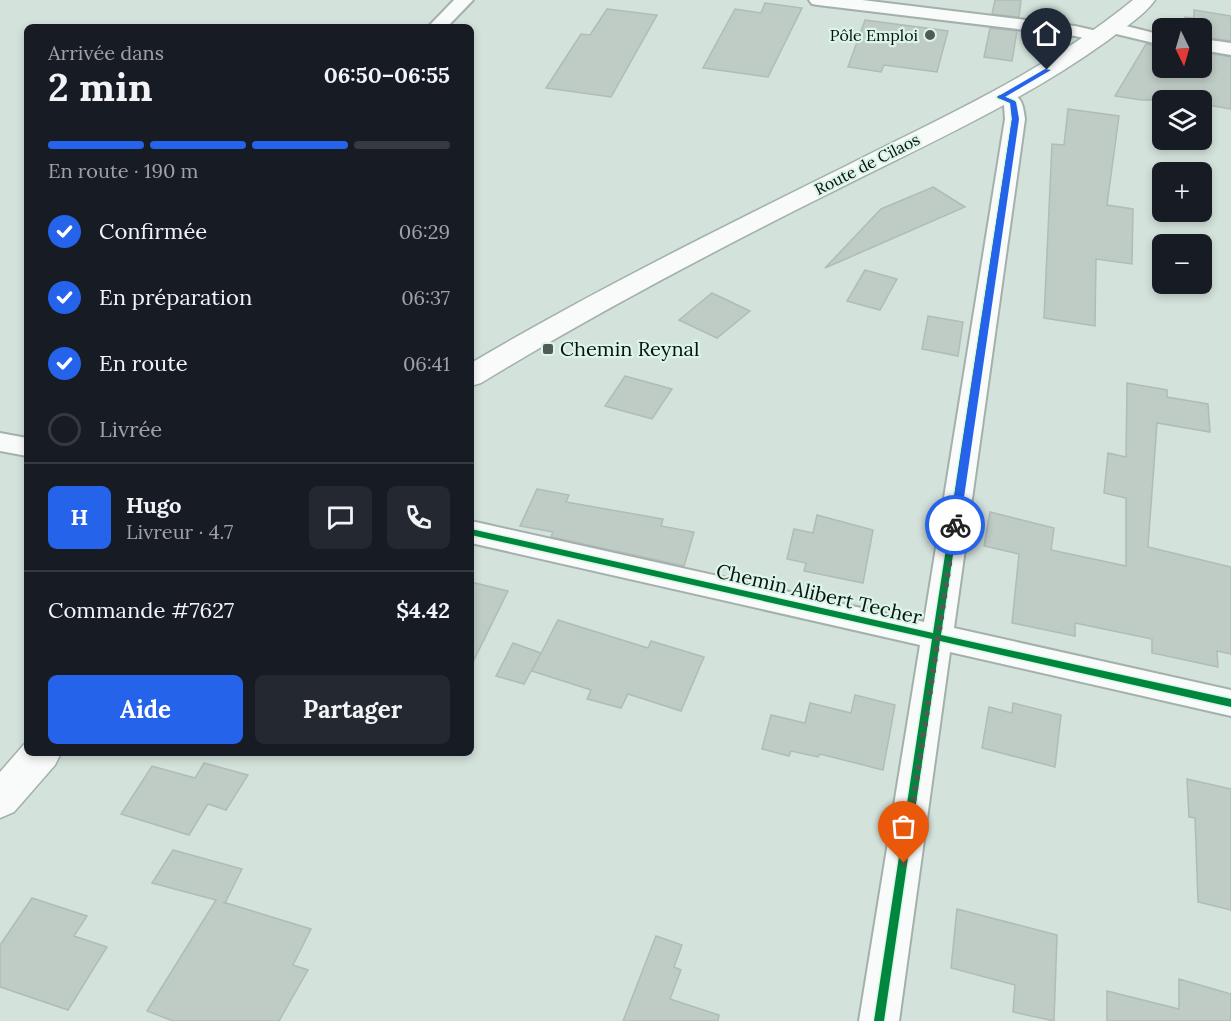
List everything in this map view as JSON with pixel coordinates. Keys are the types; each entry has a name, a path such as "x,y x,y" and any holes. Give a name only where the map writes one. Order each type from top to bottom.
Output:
{"main road":[{"name":"Route de Cilaos","path":"474,359 579,312 1000,97 1107,33 1145,0"},
{"name":"Route de Cilaos","path":"474,374 579,312"},
{"path":"0,782 24,746"},
{"path":"0,800 38,756"}],"street":[{"path":"440,24 464,0"},
{"path":"818,0 1152,39"},
{"path":"1212,46 1231,49"},
{"path":"879,1021 1016,119 1013,102 1000,97"},
{"path":"0,442 24,446"},
{"name":"Chemin Alibert Techer","path":"474,533 1231,703"}],"building":[{"path":"995,0 1021,0 1019,17 992,14"},
{"path":"765,3 802,8 768,77 703,68 735,9 761,13"},
{"path":"607,9 657,15 611,97 546,88 581,34 590,35"},
{"path":"1194,10 1231,16 1231,41 1212,38 1212,18 1194,18"},
{"path":"865,20 948,31 937,72 884,65 881,72 848,67"},
{"path":"990,28 1017,31 1012,61 984,57"},
{"path":"1146,44 1152,45 1152,78 1212,78 1212,54 1231,57 1231,109 1212,106 1212,90 1152,90 1152,100 1115,96"},
{"path":"1068,109 1119,116 1107,205 1133,209 1132,264 1096,259 1095,326 1044,318 1052,144 1064,145"},
{"path":"933,187 965,207 825,268 881,209"},
{"path":"865,270 897,279 880,310 847,301"},
{"path":"712,293 750,311 717,338 679,320"},
{"path":"928,316 963,322 958,356 922,349"},
{"path":"625,376 672,389 652,419 605,406"},
{"path":"1127,383 1167,390 1167,397 1208,404 1210,432 1157,423 1148,547 1231,567 1231,654 1217,651 1218,667 1152,653 1152,639 1075,623 1075,636 1012,623 1019,554 984,546 990,512 1054,528 1051,550 1126,566 1126,498 1104,493 1108,453 1126,457"},
{"path":"537,489 569,495 566,502 663,519 661,526 694,532 684,566 551,537 553,532 520,526"},
{"path":"817,515 873,530 863,583 804,571 806,563 787,559 794,529 813,533"},
{"path":"474,583 508,591 474,660"},
{"path":"558,620 648,648 651,641 704,657 681,711 628,694 621,708 587,699 591,690 532,671"},
{"path":"513,643 541,653 524,684 496,676"},
{"path":"855,695 895,705 883,770 820,754 818,757 791,751 789,756 762,749 771,715 805,723 810,703 851,713"},
{"path":"1013,703 1061,715 1055,767 982,748 989,707 1012,713"},
{"path":"204,763 248,775 226,810 208,804 189,835 121,814 152,766 195,778"},
{"path":"1187,779 1231,789 1231,910 1198,902 1195,818 1189,817"},
{"path":"173,850 242,869 225,903 311,929 293,965 308,970 279,1021 173,1021 147,1011 216,900 152,883"},
{"path":"32,898 87,916 74,936 107,947 68,1010 0,987 0,945"},
{"path":"957,909 1057,935 1054,1021 1013,1012 1015,985 951,968"},
{"path":"656,936 682,945 674,967 681,970 670,999 719,1015 718,1021 623,1021"},
{"path":"1179,979 1231,994 1231,1021 1107,1021 1107,991 1179,1009"}],"cycle path":[{"path":"879,1021 1015,119 1013,102 1000,97"},
{"path":"474,533 1231,703"}],"way so far":[{"path":"904,863 955,525"}],"place":[{"name":"Pôle Emploi","path":"930,35"},
{"name":"Chemin Reynal","path":"548,349"}],"route":[{"path":"955,525 1016,119 1013,102 1000,97 1047,70"}]}
